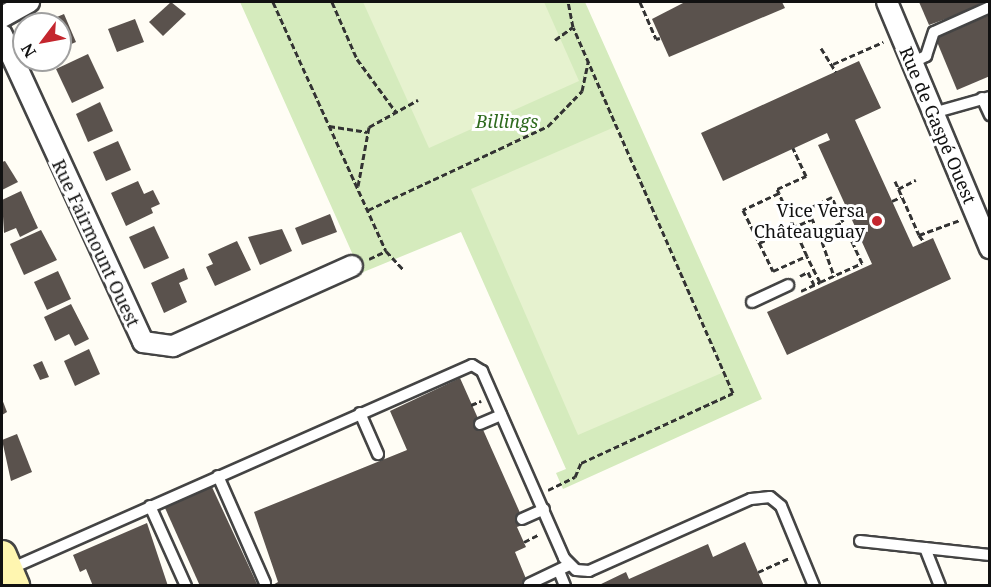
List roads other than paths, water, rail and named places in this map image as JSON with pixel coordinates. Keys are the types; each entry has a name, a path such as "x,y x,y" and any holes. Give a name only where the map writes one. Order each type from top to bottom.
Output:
{"street":[{"path":"2,17 29,2"},
{"name":"Rue de Gaspé Ouest","path":"886,2 990,248"},
{"name":"Rue Fairmount Ouest","path":"2,34 143,342 173,346 359,263"}],"lane":[{"path":"912,63 926,56 934,32 990,7"},
{"path":"933,113 986,98 990,116"},
{"path":"752,302 791,289"},
{"path":"8,570 360,412 472,365 482,371 569,565"},
{"path":"360,412 378,454"},
{"path":"480,424 501,415"},
{"path":"218,476 265,583"},
{"path":"529,585 569,565 590,571 751,499 770,497 781,506 814,585"},
{"path":"150,506 186,585"},
{"path":"522,519 544,509"},
{"path":"860,541 990,555"},
{"path":"925,548 940,585"},
{"path":"559,571 565,585"}],"place":[{"name":"Vice Versa Châteauguay","path":"877,221"}],"park label":[{"name":"Billings","path":"507,121"}]}
